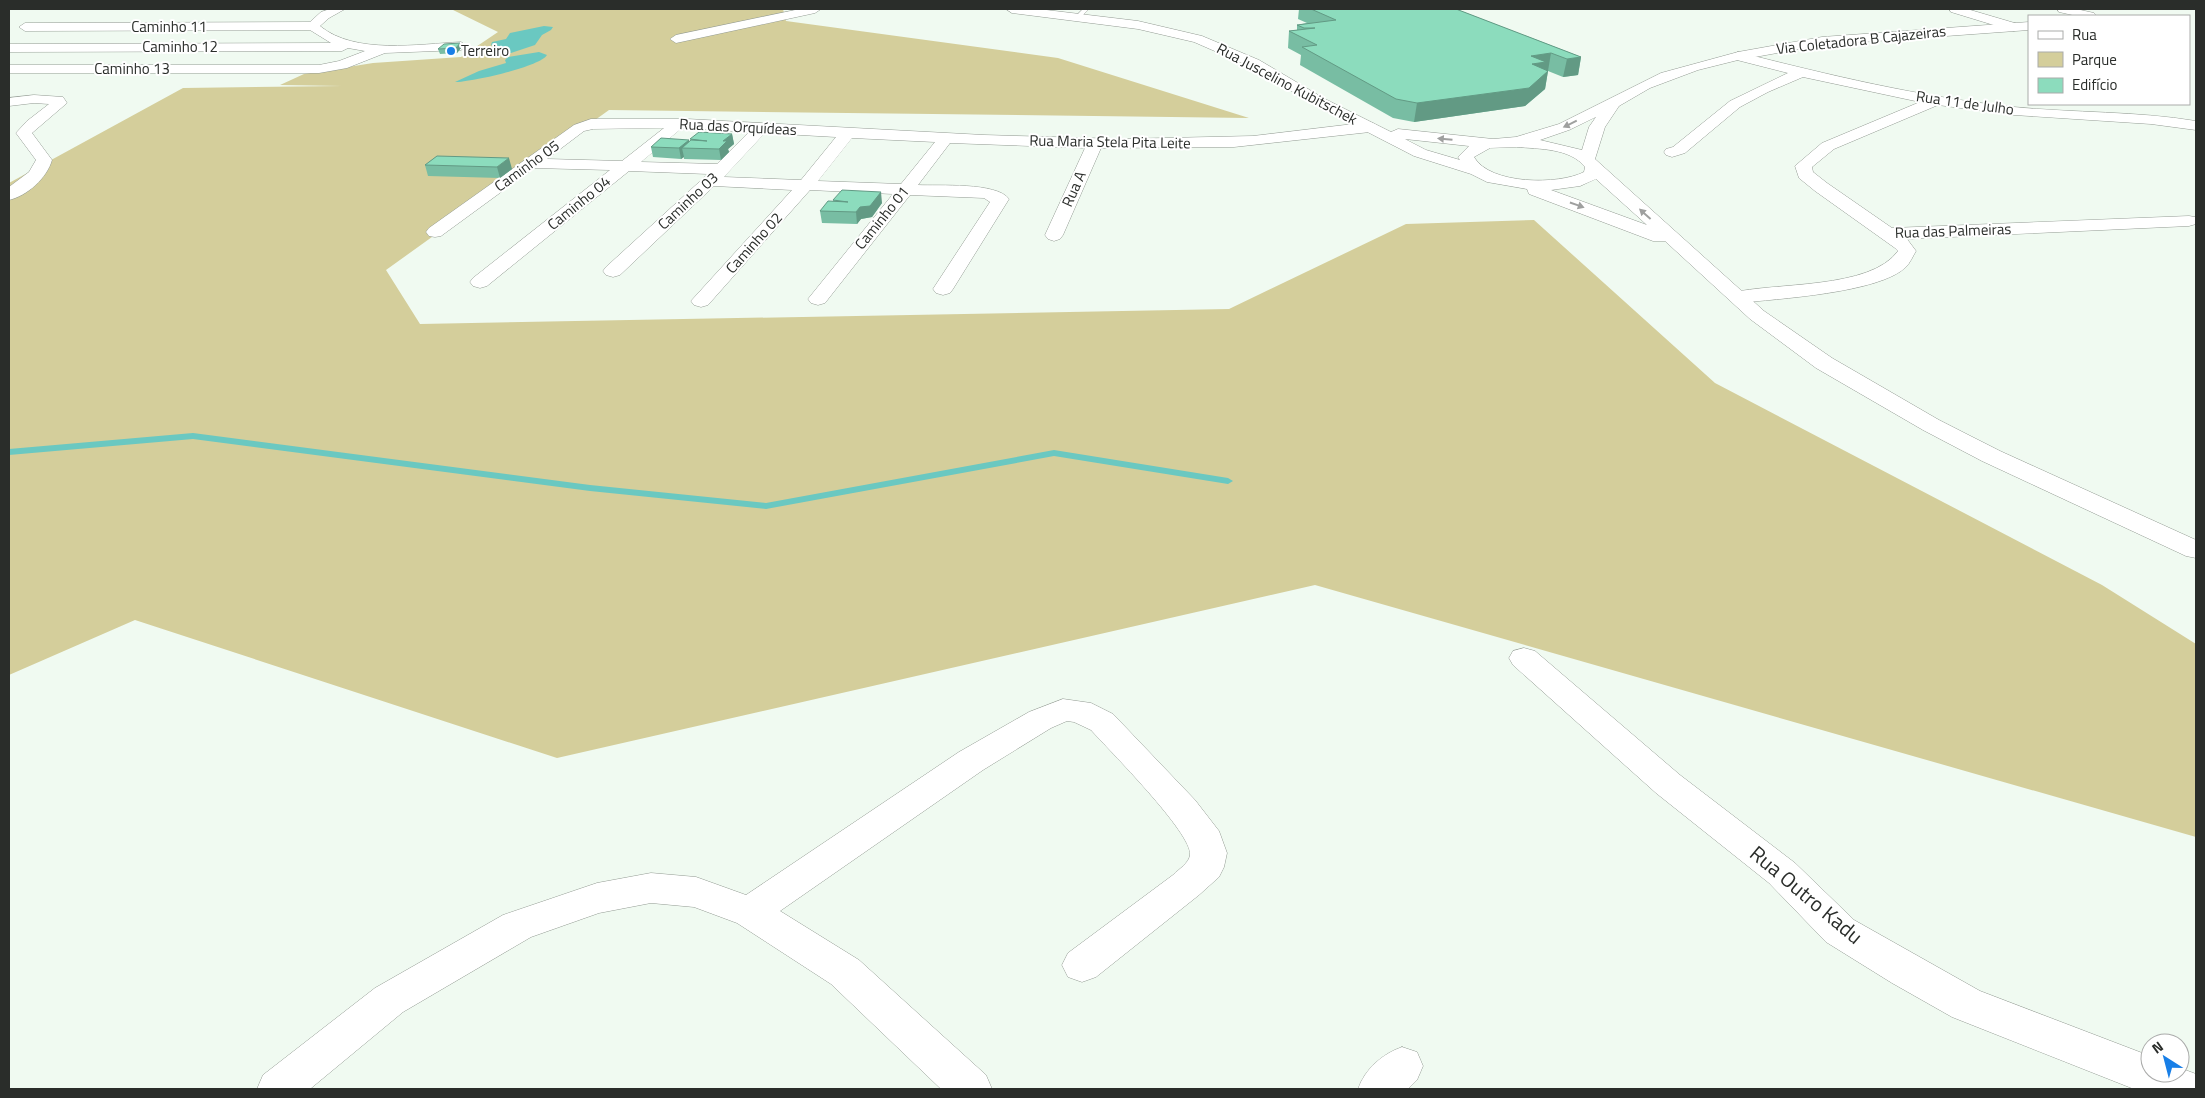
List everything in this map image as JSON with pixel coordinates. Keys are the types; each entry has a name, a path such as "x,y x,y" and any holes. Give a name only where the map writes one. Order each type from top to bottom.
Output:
{"street":[{"path":"312,9 339,9"},
{"path":"339,9 325,15 313,26 329,38 350,46 383,49 461,46"},
{"path":"676,39 815,9"},
{"name":"Rua Juscelino Kubitschek","path":"1012,9 1082,13 1160,29 1210,43 1254,63 1320,102 1427,156 1514,183"},
{"path":"1955,9 2014,26"},
{"path":"2063,9 2086,15"},
{"name":"Caminho 11","path":"48,16 21,29 313,26"},
{"name":"Via Coletadora B Cajazeiras","path":"1517,142 1564,127 1614,103 1629,93 1693,66 1822,41 2028,26"},
{"name":"Caminho 12","path":"9,48 350,46"},
{"name":"Caminho 13","path":"9,69 332,68 383,49"},
{"name":"Rua 11 de Julho","path":"1738,56 1802,72 1938,100 2013,111 2196,125"},
{"path":"1672,152 1679,150 1716,118 1746,96 1763,87 1802,72"},
{"path":"9,102 49,98 58,100 60,103 32,124 24,133 44,160 43,166 38,173 9,194"},
{"name":"Rua das Palmeiras","path":"1938,100 1828,146 1803,166 1805,174 1889,234 2189,221"},
{"name":"Via Coletadora B Cajazeiras","path":"1590,163 1597,127 1614,103"},
{"name":"Rua das Orquídeas","path":"627,123 848,133"},
{"name":"Caminho 05","path":"435,232 583,126 627,123"},
{"name":"Caminho 04","path":"480,282 678,124"},
{"name":"Caminho 03","path":"613,271 716,175 760,129"},
{"name":"Rua Juscelino Kubitschek","path":"1377,130 1493,143"},
{"name":"Rua Maria Stela Pita Leite","path":"848,133 1095,143 1240,142 1377,130"},
{"name":"Caminho 02","path":"702,301 806,184 848,133"},
{"name":"Caminho 01","path":"818,299 947,137"},
{"path":"1476,170 1468,164 1466,157 1470,151 1493,143 1517,142 1557,147 1590,163 1778,332 1816,358 1930,425 2052,485 2196,550"},
{"name":"Rua A","path":"1054,235 1095,143"},
{"path":"531,163 625,167 806,184 987,193 1000,199 943,289"},
{"path":"1514,183 1539,185 1581,181 1592,174 1590,163"},
{"path":"1514,183 1600,212 1682,246"},
{"path":"1738,297 1841,286 1880,273 1896,266 1905,257 1907,251 1889,234"},
{"name":"Rua Outro Kadu","path":"1524,658 1668,784 1782,873 1840,931 1906,971 1966,1004 2184,1089"},
{"path":"750,912 986,752 1040,720 1062,710 1080,711 1102,722 1183,809 1206,840 1209,853 1206,867 1186,885 1082,964"},
{"path":"278,1089 389,1000 517,926 597,898 651,888 696,892 750,912 845,972 971,1089"}],"green space":[{"path":"451,9 783,9 786,21 1058,58 1249,118 609,110 386,270 420,324 1229,309 1406,224 1534,220 1715,383 2102,585 2196,644 2196,837 1315,585 557,758 135,620 9,675 9,183 183,88 342,86 280,85 304,74 373,63 461,57 498,32"}],"water":[{"path":"544,26 553,27 542,35 535,45 511,53 489,53 487,51 494,47 491,45 492,42 506,39 510,33"},
{"path":"539,52 547,55 542,60 519,69 489,77 455,82 479,71 506,63 505,60 508,57"}],"building":[{"path":"1311,9 1456,9 1581,57 1567,59 1551,53 1531,56 1546,62 1532,64 1548,71 1529,88 1417,103 1396,99 1302,47 1317,45 1289,31 1315,28 1304,28 1297,25 1336,20"},
{"path":"460,43 456,48 438,49 444,44"},
{"path":"699,132 732,134 723,141 727,141 719,149 682,148 691,140 707,141 690,139"},
{"path":"661,138 689,140 679,148 651,147"},
{"path":"437,156 509,158 497,167 425,165"},
{"path":"842,190 881,192 870,206 860,207 856,212 820,211 828,201 848,202 833,200"}],"waterway":[{"path":"9,452 193,436 590,488 766,506 1054,453 1228,481"}],"place":[{"name":"Terreiro","path":"451,51"}]}
